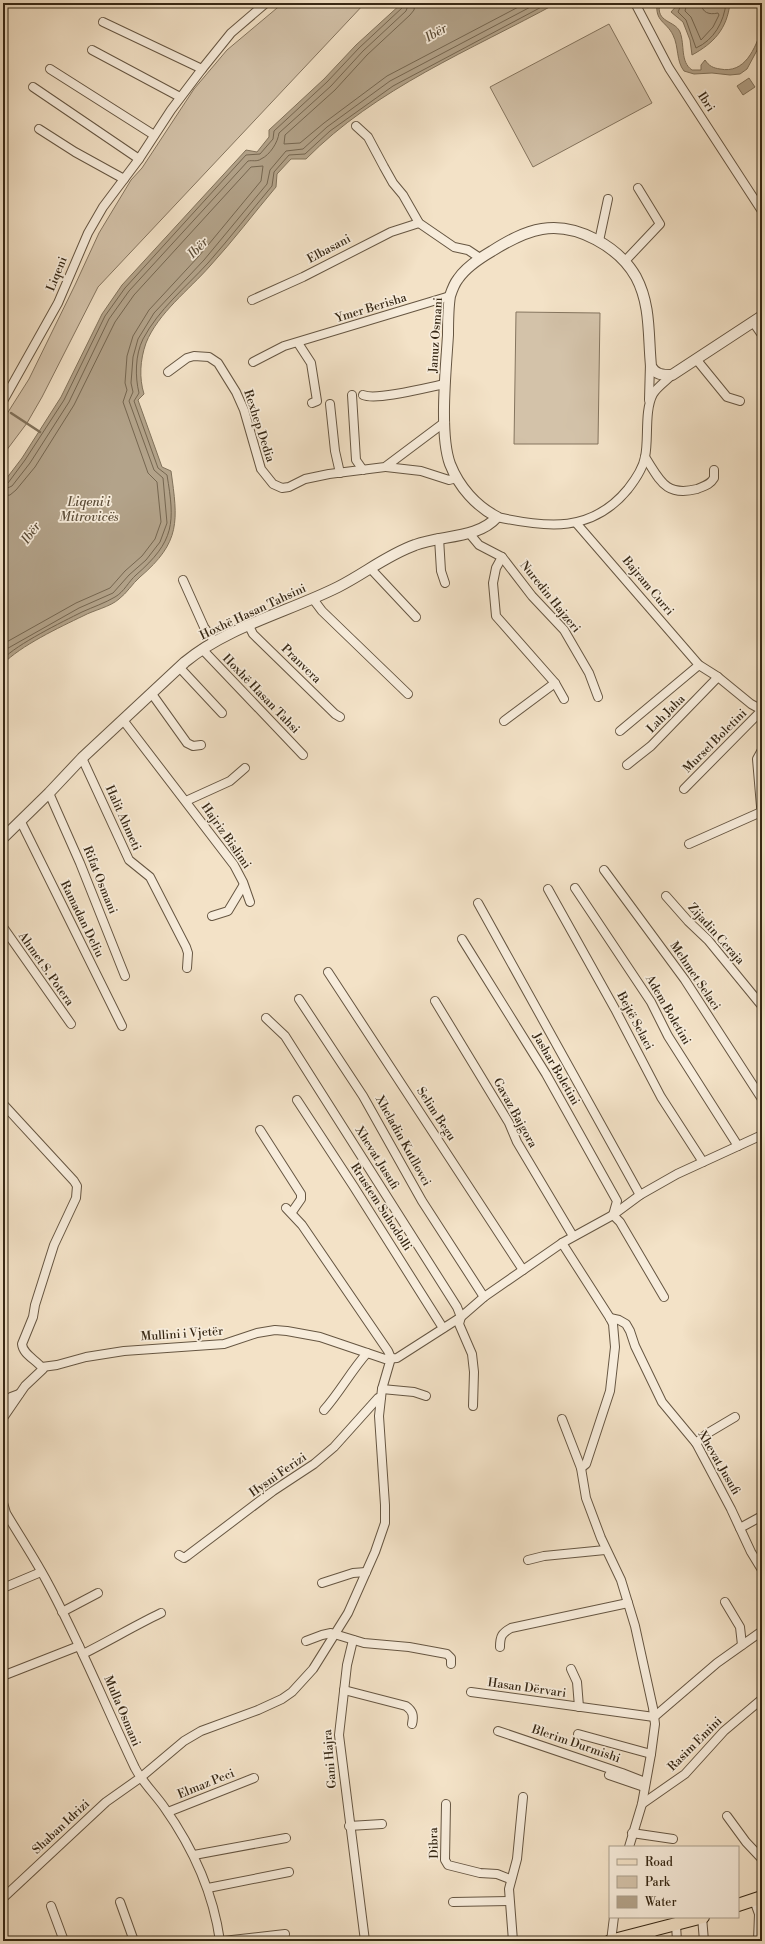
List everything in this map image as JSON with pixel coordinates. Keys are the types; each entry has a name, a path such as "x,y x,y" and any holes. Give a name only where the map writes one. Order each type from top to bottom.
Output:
{"main road":[{"path":"739,1905 758,1898"},
{"path":"610,1941 651,1936 676,1925 699,1918"}],"street":[{"name":"Liqeni","path":"3,401 58,303 88,233 103,207 139,159 154,134 180,97 202,69 231,33 266,3"},
{"name":"Ibri","path":"635,3 669,68 762,211"},
{"path":"103,22 202,69"},
{"path":"92,50 180,97"},
{"path":"50,69 154,134"},
{"path":"33,87 139,159"},
{"path":"356,126 368,137 387,173 403,195 418,223 454,247 468,250 480,258"},
{"path":"39,129 75,152 124,179"},
{"path":"625,261 657,229 660,224 638,188"},
{"path":"599,241 608,199"},
{"name":"Elbasani","path":"252,300 303,277 391,232 418,223"},
{"name":"Januz Osmani","path":"544,229 579,233 599,241 625,261 635,276 647,304 650,356 649,403 645,457 634,481 620,498 599,513 577,524 527,524 497,517 483,509 471,498 450,465 447,452 445,422 450,296 460,275 480,258 532,231 544,229"},
{"name":"Ymer Berisha","path":"253,362 274,350 450,296"},
{"path":"649,403 656,391 672,375 762,316"},
{"path":"753,322 762,334"},
{"path":"298,343 311,363 316,401 312,404"},
{"name":"Rexhep Dedia","path":"168,372 187,358 194,356 209,357 218,364 236,392 244,410 261,469 269,480 277,487 285,488 305,479 385,467 421,471 449,480 457,478"},
{"name":"Januz Osmani","path":"650,356 653,370 662,375 672,375"},
{"path":"696,359 727,397 740,400"},
{"name":"Januz Osmani","path":"363,395 371,397 390,395 446,384"},
{"path":"352,395 356,460 363,470"},
{"path":"330,404 335,451 340,473"},
{"path":"385,467 445,422"},
{"path":"645,457 663,485 676,491 688,491 710,484 714,478 714,470"},
{"name":"Hoxhë Hasan Tahsini","path":"3,838 21,822 82,758 202,649 249,626 313,599 389,557 416,545 439,538 469,533 486,527 497,517"},
{"name":"Bajram Curri","path":"577,524 699,665 718,677 751,704 762,710"},
{"name":"Nuredin Hajzeri","path":"469,533 479,545 502,556 532,596 564,630 589,673 598,697"},
{"path":"439,538 441,571 445,582"},
{"path":"502,556 496,568 493,582 496,616 555,683 564,699"},
{"path":"370,568 416,616"},
{"name":"Hoxhë Hasan Tahsi","path":"183,580 204,627 215,642"},
{"path":"313,599 322,611 408,694"},
{"name":"Pranvera","path":"249,626 253,634 335,714 340,717"},
{"name":"Hoxhë Hasan Tahsi","path":"202,649 303,755"},
{"path":"620,731 699,665"},
{"path":"180,668 222,713"},
{"name":"Lah Jaha","path":"627,765 651,746 718,677"},
{"path":"504,721 555,683"},
{"path":"152,694 187,743 192,746 201,745"},
{"name":"Mursel Boletini","path":"684,788 762,710"},
{"name":"Hajriz Bislimi","path":"123,720 234,866 243,882 250,902"},
{"path":"689,844 762,815 757,759 762,750"},
{"name":"Halit Ahmeti","path":"82,758 129,860 150,877 186,947 187,968"},
{"name":"Hajriz Bislimi","path":"186,801 230,781 245,768"},
{"name":"Rifat Osmani","path":"49,793 80,863 125,976"},
{"name":"Ramadan Deliu","path":"21,822 122,1026"},
{"name":"Mehmet Selaci","path":"604,870 685,980 762,1099"},
{"name":"Hajriz Bislimi","path":"212,916 228,911 244,886"},
{"name":"Adem Boletini","path":"575,888 651,1002 668,1036 738,1146"},
{"name":"Bejtë Selaci","path":"548,889 615,1009 661,1097 703,1162"},
{"name":"Zijadin Ceraja","path":"666,896 712,945 762,1006"},
{"path":"478,903 640,1195"},
{"name":"Ahmet S. Potera","path":"3,928 71,1024"},
{"name":"Jashar Boletini","path":"462,939 546,1074 617,1201 613,1215"},
{"name":"Selim Begu","path":"328,972 523,1270"},
{"name":"Xheladin Kutllovci","path":"299,999 363,1096 422,1201 484,1297"},
{"name":"Gavaz Bajgora","path":"435,1001 509,1123 517,1142 573,1236"},
{"name":"Xhevat Jusufi","path":"266,1018 286,1036 457,1307 461,1317 459,1324 472,1354 474,1372 473,1406"},
{"name":"Rrustem Suhodolli","path":"296,1100 376,1220 443,1328"},
{"path":"3,1104 51,1155 77,1186 76,1198 48,1259 33,1317 22,1344 22,1348 42,1367 42,1371 25,1386 3,1418"},
{"path":"260,1130 301,1194 301,1199 289,1210 339,1280 391,1358 404,1354 461,1317 484,1297 562,1243 613,1215 640,1195 703,1162 761,1137"},
{"path":"613,1215 620,1222 664,1297"},
{"path":"562,1243 610,1318 616,1347 610,1391 594,1445 586,1464 581,1468"},
{"name":"Xhevat Jusufi","path":"610,1318 620,1320 626,1324 662,1402 696,1443 751,1552 762,1570"},
{"name":"Mullini i Vjetër","path":"42,1367 57,1365 86,1357 124,1351 224,1344 257,1333 275,1330 320,1337 367,1354 385,1359 391,1358"},
{"path":"324,1410 337,1396 349,1376 367,1354"},
{"name":"Hysni Ferizi","path":"140,1778 189,1737 216,1725 258,1710 282,1699 292,1692 313,1669 335,1635 348,1613 385,1523 379,1416 381,1393 391,1358"},
{"path":"381,1393 414,1392 426,1396"},
{"name":"Hysni Ferizi","path":"178,1555 184,1558 187,1556 273,1491 314,1464 334,1447 381,1393"},
{"path":"3,1404 11,1397 19,1394"},
{"path":"696,1443 708,1433 735,1417"},
{"path":"562,1419 581,1468 586,1498 605,1550 621,1580 639,1640 654,1717 651,1754 644,1785 642,1804 629,1846"},
{"name":"Mulla Osmani","path":"3,1503 6,1513 40,1569 83,1654 140,1778"},
{"path":"740,1528 762,1516"},
{"path":"528,1560 552,1555 605,1550"},
{"path":"3,1584 40,1569"},
{"path":"3,1588 40,1569"},
{"path":"322,1583 353,1573 366,1572"},
{"path":"62,1612 98,1593"},
{"path":"725,1602 740,1627 742,1645"},
{"path":"500,1647 500,1638 504,1632 512,1628 628,1603"},
{"path":"83,1654 161,1613"},
{"path":"654,1717 717,1663 762,1631"},
{"path":"306,1641 328,1633 353,1640 447,1654 451,1658 451,1664"},
{"name":"Gani Hajra","path":"353,1640 344,1690 339,1734 364,1941"},
{"path":"6,1675 79,1646"},
{"name":"Hasan Dërvari","path":"571,1669 576,1682 579,1707"},
{"path":"344,1690 406,1706 413,1714 412,1724"},
{"name":"Hasan Dërvari","path":"471,1692 654,1717"},
{"name":"Rasim Emini","path":"642,1804 685,1774 724,1731 762,1699"},
{"name":"Blerim Durmishi","path":"498,1731 622,1773 644,1785"},
{"name":"Blerim Durmishi","path":"578,1734 651,1754"},
{"name":"Blerim Durmishi","path":"609,1776 644,1785"},
{"name":"Elmaz Peci","path":"140,1778 168,1812 194,1855 208,1888 216,1914 221,1941 285,1934"},
{"name":"Shaban Idrizi","path":"3,1898 96,1810 140,1778"},
{"name":"Elmaz Peci","path":"168,1812 254,1778"},
{"path":"513,1941 509,1901 510,1879 517,1859 523,1797"},
{"name":"Dibra","path":"446,1804 445,1860 448,1865 480,1873 497,1874 510,1879"},
{"path":"727,1816 746,1842 762,1859"},
{"path":"349,1826 382,1824"},
{"path":"632,1833 673,1838"},
{"path":"194,1855 286,1838"},
{"path":"208,1888 289,1872"},
{"path":"758,1898 758,1941"},
{"path":"453,1902 509,1901"},
{"path":"120,1902 134,1941"},
{"path":"50,1906 64,1941"},
{"path":"610,1941 614,1918"},
{"path":"702,1918 704,1941"},
{"path":"676,1925 677,1941"}],"green space":[{"path":"283,3 365,3 98,287 42,397 27,423 3,455 3,420 29,379 99,233 131,180 142,168 194,89 227,50"},
{"path":"609,24 652,103 533,167 490,87"},
{"path":"516,312 600,313 598,444 514,444"}],"water":[{"name":"Liqeni i Mitrovicës","path":"402,3 557,3 458,54 394,91 363,111 333,134 306,159 291,159 277,174 276,187 219,256 166,312 151,332 144,349 141,362 141,375 144,394 138,400 162,467 171,471 175,517 174,530 170,541 163,553 125,594 115,602 41,637 19,650 3,664 3,483 22,458 61,397 102,314 122,285 246,150 257,152 269,137 269,130 324,79 356,45"},
{"path":"657,3 660,3 660,14 663,18 678,28 684,58 688,67 692,70 701,70 701,65 705,60 710,65 718,69 729,70 736,68 748,58 752,52 762,28 762,41 747,69 740,74 694,74 684,71 681,67 673,35 659,18"},
{"path":"679,3 712,5 730,3 726,20 718,34 707,45 692,55 690,40 683,22 671,12"},
{"path":"749,78 755,87 743,95 737,86"}],"waterway":[{"path":"11,413 40,432"}],"water label":[{"name":"Ibër","path":"436,33"},
{"name":"Ibër","path":"198,248"},
{"name":"Ibër","path":"31,533"}]}
